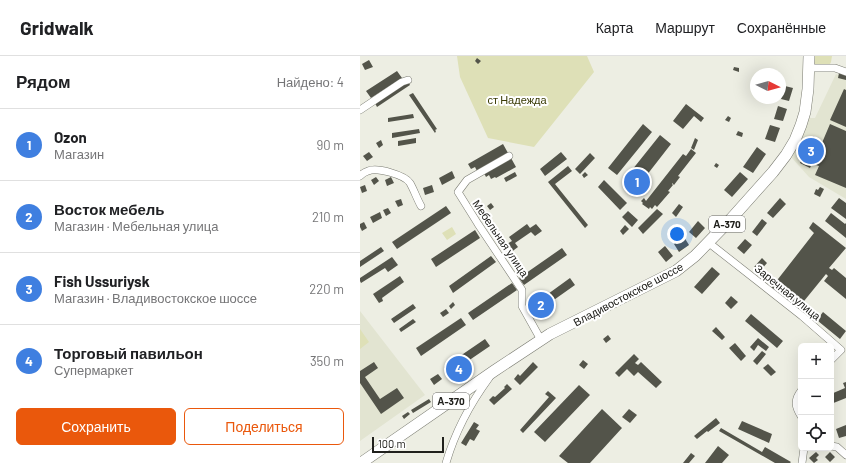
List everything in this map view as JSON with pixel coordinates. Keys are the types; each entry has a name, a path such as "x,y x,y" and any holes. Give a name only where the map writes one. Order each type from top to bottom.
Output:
{"highway":[{"name":"Владивостокское шоссе","path":"361,463 550,334 676,271 695,256 709,243 773,172 795,140 805,112 808,89 809,56"}],"street":[{"path":"809,68 835,68 846,72"},
{"path":"360,110 402,82 408,80"},
{"name":"Мебельная улица","path":"509,156 467,180 458,192 522,290 522,306 541,340"},
{"path":"360,176 372,170 398,175 409,182 420,206"},
{"name":"Заречная улица","path":"709,243 802,316 843,352 834,358"},
{"path":"446,463 453,442 463,420 474,399 494,371"},
{"path":"798,396 795,404 798,412"},
{"path":"834,446 837,447 846,455"},
{"path":"802,463 804,451"}],"shaded area":[{"path":"836,74 846,78 846,199 809,177 791,157 807,118 815,118"},
{"path":"360,311 425,395 360,441"}],"green space":[{"name":"ст Надежда","path":"457,56 587,56 594,72 534,147 488,138 460,77"},
{"path":"813,56 832,56 829,66 813,66"},
{"path":"452,227 456,234 447,240 442,233"},
{"path":"360,329 369,342 360,349"}],"building":[{"path":"477,58 481,61 478,64 475,61"},
{"path":"369,60 373,67 365,70 362,64"},
{"path":"734,67 739,68 739,72 733,70"},
{"path":"397,71 402,78 371,98 366,91"},
{"path":"839,73 846,75 846,80 838,78"},
{"path":"408,81 410,85 377,107 375,103"},
{"path":"786,86 793,88 789,101 786,100"},
{"path":"844,89 846,90 846,127 830,120"},
{"path":"413,93 437,129 435,130 435,133 409,95"},
{"path":"686,104 704,118 701,122 694,116 683,129 673,121"},
{"path":"778,106 787,109 783,121 774,119"},
{"path":"413,114 414,118 388,122 388,118"},
{"path":"728,116 731,118 729,122 725,120"},
{"path":"643,124 652,132 617,175 608,168"},
{"path":"830,124 846,131 846,188 815,175 819,166 813,164"},
{"path":"770,125 780,128 775,142 765,139"},
{"path":"419,129 420,133 392,138 392,133"},
{"path":"738,131 743,133 742,137 736,135"},
{"path":"660,135 671,144 636,189 624,180"},
{"path":"813,136 822,141 810,168 800,163"},
{"path":"416,138 416,143 398,146 398,141"},
{"path":"695,138 698,140 694,150 691,148"},
{"path":"381,140 383,145 379,148 376,143"},
{"path":"503,144 508,153 477,171 475,167 471,169 468,164"},
{"path":"757,147 766,154 753,173 743,167"},
{"path":"691,149 696,153 678,176 680,177 674,185 672,183 673,185 668,191 670,192 657,207 655,205 652,209 650,207 649,209 642,204 643,203 641,201 644,198 646,201 683,154 686,156"},
{"path":"369,152 373,157 367,161 363,156"},
{"path":"561,152 567,159 545,176 540,169"},
{"path":"590,153 595,158 580,174 575,169"},
{"path":"511,158 516,167 496,178 491,179 489,175 486,177 484,173"},
{"path":"716,163 719,165 717,168 714,166"},
{"path":"568,166 572,171 555,184 588,225 585,228 548,182"},
{"path":"452,171 455,178 442,185 439,178"},
{"path":"515,172 517,176 506,182 504,178"},
{"path":"585,172 588,175 584,178 582,175"},
{"path":"740,172 748,179 732,197 724,190"},
{"path":"376,177 379,181 374,185 371,180"},
{"path":"391,177 394,183 387,186 385,180"},
{"path":"604,180 627,203 620,210 598,187"},
{"path":"365,185 367,191 362,193 360,187"},
{"path":"432,185 434,192 425,195 423,188"},
{"path":"820,187 824,189 820,197 814,194 816,189 818,190"},
{"path":"780,198 786,204 773,218 767,213"},
{"path":"839,198 846,203 846,219 831,208"},
{"path":"401,199 403,205 398,207 395,201"},
{"path":"491,203 494,207 490,210 487,206"},
{"path":"679,204 683,207 676,217 672,213"},
{"path":"446,206 451,213 397,249 392,242"},
{"path":"388,208 391,213 386,216 383,210"},
{"path":"657,209 663,214 643,234 638,228"},
{"path":"628,211 638,220 632,227 622,217"},
{"path":"380,212 382,218 373,223 370,217"},
{"path":"831,213 845,224 846,223 846,238 825,221"},
{"path":"762,219 767,223 757,236 752,232"},
{"path":"698,221 705,228 696,238 689,232"},
{"path":"364,222 367,228 362,231 360,224"},
{"path":"813,222 846,248 829,268 832,270 834,268 846,278 846,299 824,281 828,276 826,274 800,306 804,309 801,312 771,288 814,233 809,228"},
{"path":"527,224 530,228 536,224 542,231 535,236 531,232 515,243 518,247 510,253 505,245 512,241 509,237"},
{"path":"625,225 629,229 623,235 620,231"},
{"path":"475,230 480,238 436,267 431,259"},
{"path":"684,237 689,245 679,252 674,244"},
{"path":"745,239 752,245 744,254 737,248"},
{"path":"665,246 673,256 666,262 658,252"},
{"path":"381,247 384,251 360,267 360,261"},
{"path":"562,248 567,255 524,285 519,278"},
{"path":"491,256 496,262 453,293 449,286"},
{"path":"392,257 398,265 388,272 385,268 361,283 360,278"},
{"path":"762,258 767,263 759,272 754,267"},
{"path":"712,267 720,274 702,294 694,287"},
{"path":"400,276 404,282 382,298 383,301 379,303 373,294"},
{"path":"570,278 575,285 534,314 530,307"},
{"path":"512,283 517,290 473,320 468,313"},
{"path":"731,296 738,302 731,309 725,303"},
{"path":"453,302 455,305 451,309 449,306"},
{"path":"413,304 416,308 394,323 391,319"},
{"path":"446,309 449,313 443,317 440,313"},
{"path":"815,311 820,316 823,312 846,331 840,339 812,315"},
{"path":"751,314 783,341 777,348 745,321"},
{"path":"461,318 466,325 421,356 416,348"},
{"path":"413,319 416,322 401,332 399,329"},
{"path":"716,327 725,337 722,340 712,331"},
{"path":"608,335 611,339 606,343 603,339"},
{"path":"758,338 769,347 766,351 758,345 754,351 750,347"},
{"path":"485,339 490,346 449,374 444,367"},
{"path":"735,343 746,356 741,361 729,348"},
{"path":"762,351 766,354 757,365 753,361"},
{"path":"634,354 639,359 635,363 638,365 641,362 662,382 656,388 638,372 634,376 627,369 619,377 615,373"},
{"path":"583,360 588,364 584,369 579,365"},
{"path":"374,362 378,368 365,377 380,399 397,388 404,398 381,414 360,383 360,371"},
{"path":"533,362 538,367 520,385 514,379 518,374 520,376"},
{"path":"768,364 776,372 771,376 763,368"},
{"path":"438,374 442,379 434,385 430,379"},
{"path":"846,382 846,398 834,403 834,393 845,388 843,383"},
{"path":"507,384 512,389 494,405 489,400 493,396 495,397 505,388 504,387"},
{"path":"579,385 590,395 545,442 534,432"},
{"path":"548,391 556,398 523,433 520,430 549,397 545,394"},
{"path":"429,399 431,402 413,413 411,410"},
{"path":"602,409 622,428 590,463 568,463 559,456"},
{"path":"629,409 637,415 630,423 622,417"},
{"path":"408,412 410,414 404,419 402,416"},
{"path":"716,418 720,423 697,439 694,436"},
{"path":"742,421 772,434 769,443 738,429"},
{"path":"474,422 479,425 476,429 480,431 474,441 470,439 466,446 461,443"},
{"path":"846,425 846,436 839,438 836,429"},
{"path":"721,428 762,452 765,447 791,462 775,463 719,431"},
{"path":"718,446 729,455 722,463 705,463"},
{"path":"816,452 819,455 816,458 818,460 814,463 809,458"},
{"path":"830,452 835,457 830,462 825,457"},
{"path":"691,453 695,456 689,463 683,463"}],"place":[{"name":"Fish Ussuriysk","path":"811,151"},
{"name":"Ozon","path":"637,182"},
{"name":"Восток мебель","path":"541,305"},
{"name":"Торговый павильон","path":"459,369"}]}
